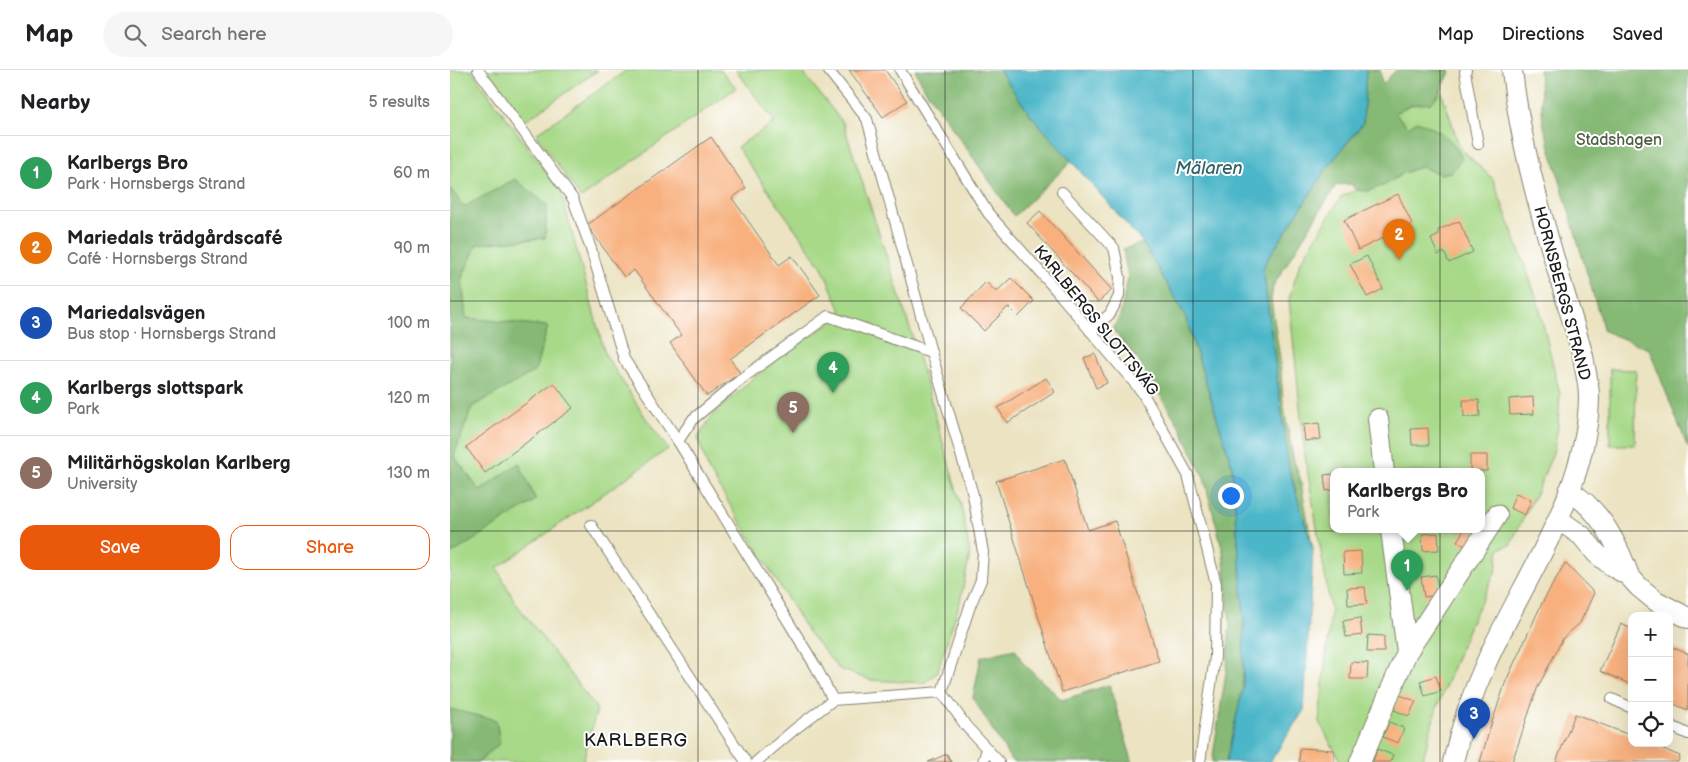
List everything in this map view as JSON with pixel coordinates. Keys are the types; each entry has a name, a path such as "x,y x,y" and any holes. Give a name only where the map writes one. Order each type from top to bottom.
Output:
{"street":[{"name":"HORNSBERGS STRAND","path":"1452,762 1466,715 1487,660 1558,519 1584,444 1588,397 1587,380 1582,356 1525,153 1512,70"},
{"path":"1378,419 1384,468"},
{"path":"1569,491 1580,497 1590,507 1608,532 1622,557 1629,576"},
{"path":"1360,762 1407,652 1497,515"},
{"path":"1558,519 1582,536 1597,554 1629,576 1656,601 1688,618"},
{"path":"1392,533 1407,652"}],"lane":[{"path":"478,70 573,199 591,249 624,359 678,442 816,667 834,700"},
{"path":"828,70 867,119 931,352 973,495 983,552 981,580 970,606 942,692"},
{"name":"KARLBERGS SLOTTSVÄG","path":"900,70 988,213 1142,392 1188,475 1216,584 1215,657 1200,762"},
{"path":"1466,70 1478,144"},
{"path":"1062,192 1114,248 1120,277 1119,296 1110,314 1090,331"},
{"path":"678,442 693,419 744,377 828,316 931,352"},
{"path":"591,525 746,762"},
{"path":"756,762 795,729 834,700 942,692"},
{"path":"942,692 966,726 999,762"},
{"path":"1612,699 1628,706"},
{"path":"1673,727 1688,734"},
{"path":"983,762 987,749"}],"green space":[{"path":"450,70 471,70 561,192 605,354 668,449 497,568 515,602 597,709 583,762 450,762"},
{"path":"483,70 598,70 522,123"},
{"path":"627,70 721,70 736,88 581,198 536,134"},
{"path":"736,70 801,70 843,123 911,331 962,509 970,554 960,602 937,673 924,683 870,680 839,669 808,632 708,469 698,438 711,417 763,369 831,322 841,311 822,267 737,147 775,122"},
{"path":"915,70 999,70 1029,113 1072,161 1014,216 925,89"},
{"path":"1366,70 1380,70 1382,85 1396,70 1451,70 1438,96 1431,103 1410,105 1395,113 1408,127 1417,121 1432,127 1444,135 1458,151 1462,159 1451,172 1440,174 1421,167 1403,173 1387,184 1368,191 1356,190 1351,184 1336,185 1273,286 1271,300 1280,359 1283,402 1293,458 1300,478 1313,550 1289,469 1263,269 1327,168 1363,123"},
{"path":"1409,70 1451,70 1441,90 1460,148 1493,179 1537,299 1560,394 1558,427 1553,453 1538,489 1510,545 1499,549 1496,571 1469,627 1436,710 1422,762 1341,762 1319,722 1331,611 1305,456 1289,299 1300,263 1341,197 1356,190 1382,111"},
{"name":"Stadshagen","path":"1539,70 1688,70 1688,448 1649,349 1604,331 1543,123"},
{"path":"515,179 547,205 545,238 477,244 462,278 466,318 548,326 535,371 472,407 454,456 480,491 519,463 536,500 450,555 450,188 464,207"},
{"path":"1143,243 1185,315 1232,466 1244,619 1243,688 1226,762 1212,762 1227,666 1230,622 1223,551 1204,478 1180,427 1138,360 1112,329 1120,316 1128,278 1123,249"},
{"path":"1610,369 1636,370 1635,445 1610,445"},
{"path":"1015,649 1023,663 1062,700 1109,685 1132,760 1131,762 1014,762 1011,760 973,698 981,657"},
{"path":"450,709 496,720 500,743 479,762 450,762"}],"water":[{"name":"Mälaren","path":"999,70 1366,70 1363,123 1327,168 1263,269 1289,469 1313,550 1304,710 1270,762 1226,762 1243,688 1244,619 1232,466 1185,315 1143,243 1029,113"}],"building":[{"path":"849,70 885,70 907,101 883,117"},
{"path":"711,137 746,188 732,198 779,265 792,256 820,295 730,359 740,373 707,396 670,343 681,335 634,270 624,277 587,225"},
{"path":"1398,194 1412,224 1358,250 1344,220"},
{"path":"1040,211 1112,290 1098,302 1027,223"},
{"path":"1459,221 1473,252 1449,263 1444,252 1438,255 1431,239 1439,235 1438,230"},
{"path":"1367,256 1383,289 1367,297 1350,264"},
{"path":"1011,278 1034,301 1018,317 1008,307 984,331 961,308 986,282 996,292"},
{"path":"1095,354 1107,383 1096,388 1084,358"},
{"path":"1046,378 1055,392 1007,423 998,408"},
{"path":"554,383 573,408 485,473 466,447"},
{"path":"1533,397 1534,414 1510,415 1509,399"},
{"path":"1463,400 1479,400 1480,416 1464,417"},
{"path":"1319,423 1321,439 1305,441 1303,425"},
{"path":"1428,428 1429,445 1412,445 1411,429"},
{"path":"1470,455 1487,455 1487,471 1485,471 1485,468 1470,468"},
{"path":"1065,459 1088,530 1115,521 1159,661 1062,692 996,481"},
{"path":"1330,474 1330,490 1326,491 1324,475"},
{"path":"1516,493 1531,500 1525,515 1510,508"},
{"path":"1438,533 1439,550 1423,551 1422,534"},
{"path":"1462,533 1476,533 1480,536 1471,550 1457,541"},
{"path":"1361,551 1362,573 1344,574 1343,552"},
{"path":"1565,563 1594,593 1580,623 1563,638 1537,689 1512,762 1480,762 1506,681 1542,603"},
{"path":"1436,575 1439,595 1424,597 1421,577"},
{"path":"1365,587 1367,604 1348,605 1347,588"},
{"path":"1360,618 1362,635 1346,637 1343,621"},
{"path":"1621,624 1628,627 1628,683 1600,671"},
{"path":"1368,635 1384,636 1384,652 1367,652"},
{"path":"1673,648 1688,654 1688,710 1673,704"},
{"path":"1351,662 1368,663 1367,679 1350,679"},
{"path":"1436,676 1441,691 1425,696 1420,681"},
{"path":"1400,695 1416,701 1409,716 1394,710"},
{"path":"1575,714 1628,734 1628,747 1659,747 1680,756 1678,762 1556,762"},
{"path":"1389,722 1404,728 1398,743 1383,737"},
{"path":"1300,748 1334,750 1334,762 1299,762"},
{"path":"1377,749 1393,755 1390,762 1373,762"},
{"path":"947,754 951,762 928,762"}],"place":[{"name":"Mariedals trädgårdscafé","path":"1399,260"},
{"name":"Karlbergs slottspark","path":"833,393"},
{"name":"Militärhögskolan Karlberg","path":"793,433"},
{"name":"Karlbergs Bro","path":"1407,591"},
{"name":"Mariedalsvägen","path":"1474,739"}],"district":[{"name":"KARLBERG","path":"636,740"}]}
